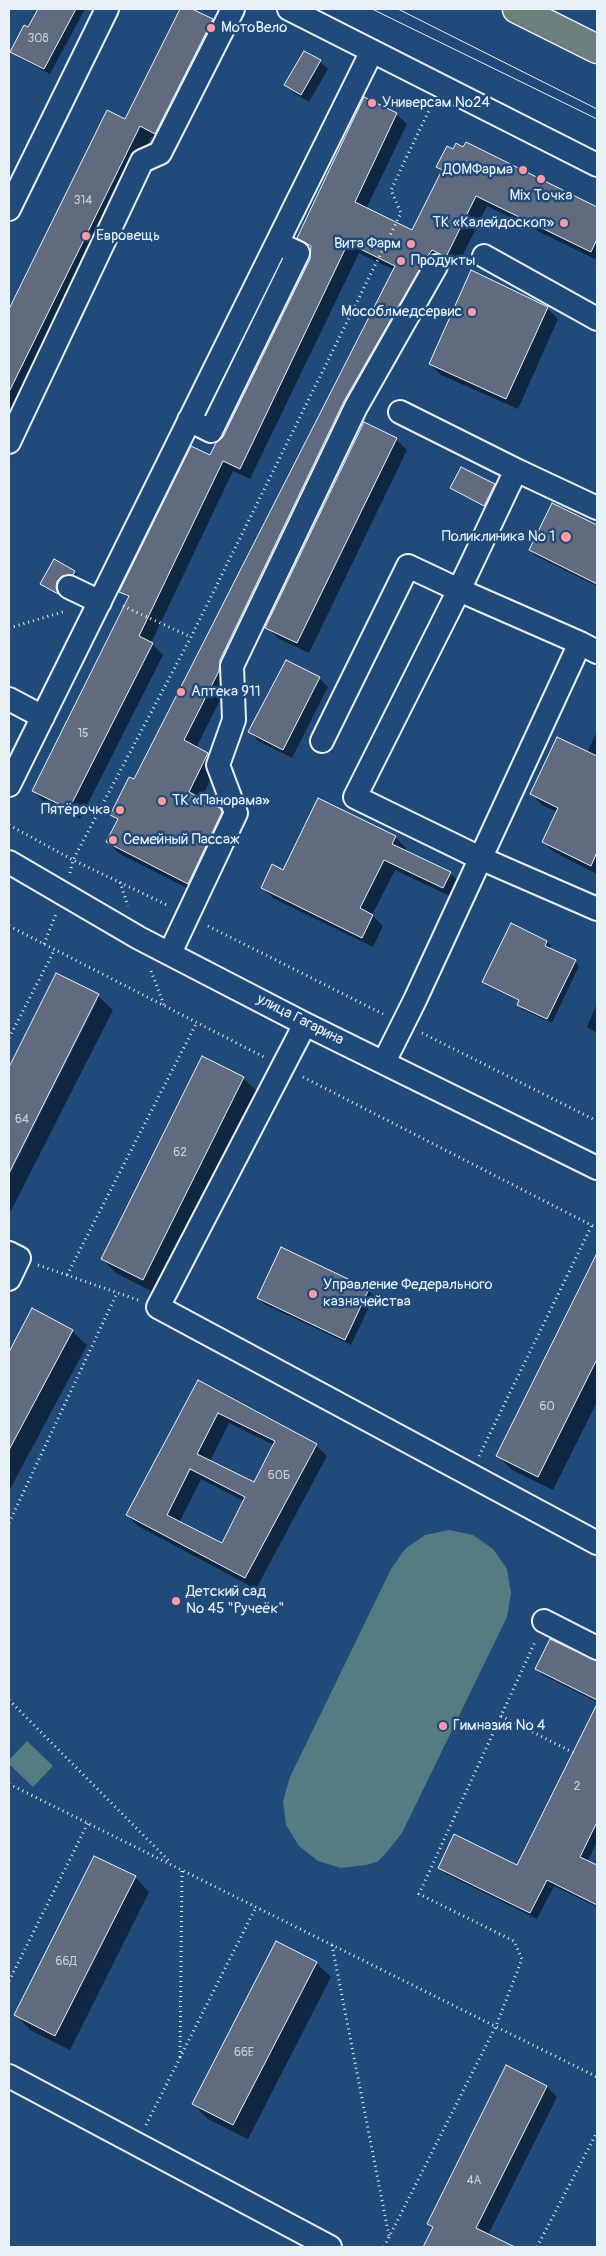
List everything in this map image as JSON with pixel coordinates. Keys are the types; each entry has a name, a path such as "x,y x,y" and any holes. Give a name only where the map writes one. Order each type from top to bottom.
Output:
{"main road":[{"path":"517,9 597,49"}],"street":[{"path":"9,209 107,9"},
{"path":"9,442 142,161 160,154 233,9"},
{"path":"301,12 372,51 597,165"},
{"path":"9,785 372,51"},
{"path":"484,256 597,319"},
{"path":"170,953 236,813 218,765 234,720 232,666 356,407 436,266"},
{"path":"400,412 597,508"},
{"path":"516,470 459,590 355,797 480,858 597,909"},
{"path":"322,741 408,566 588,647 480,858 384,1062"},
{"path":"69,587 101,599"},
{"path":"9,699 43,717"},
{"name":"улица Гагарина","path":"9,862 170,953 305,1024 597,1168"},
{"path":"305,1024 158,1307 597,1543"},
{"path":"9,1279 14,1255"},
{"path":"544,1621 597,1648"},
{"path":"9,2076 330,2247"}],"path":[{"path":"44,944 65,895 73,860 191,637 401,213 391,190 441,86"},
{"path":"9,628 101,599 191,637"},
{"path":"9,825 73,860 188,915 597,1121"},
{"path":"9,1038 55,949"},
{"path":"67,1275 197,1022"},
{"path":"470,1474 592,1225"},
{"path":"14,1255 158,1307"},
{"path":"9,1523 117,1293"},
{"path":"384,2247 496,2026 522,1959 514,1941 420,1894 544,1621"},
{"path":"9,1700 173,1865"},
{"path":"501,1716 574,1753"},
{"path":"9,1784 597,2077"},
{"path":"9,1981 88,1823"},
{"path":"180,2058 182,1870"},
{"path":"136,2144 256,1907"},
{"path":"332,1945 389,2238"},
{"path":"537,2247 597,2132"}],"green space":[{"path":"449,1530 473,1535 493,1549 507,1569 511,1593 507,1617 402,1833 377,1862 341,1868 318,1861 299,1846 286,1825 283,1801 290,1777 391,1569 405,1549 425,1535"},
{"path":"27,1741 53,1766 33,1787 9,1764 9,1760"}],"building":[{"path":"38,9 76,9 44,69 10,52 24,25 28,27"},
{"path":"180,9 192,9 213,19 155,134 140,126 9,392 9,309 107,110 125,119"},
{"path":"304,51 321,60 301,95 284,85"},
{"path":"364,97 397,113 355,202 412,230 442,170 436,167 447,146 453,149 456,143 463,147 466,142 597,207 597,239 591,252 476,196 446,257 432,250 425,260 344,401 220,660 219,671 184,740 208,753 189,792 220,808 222,812 188,884 106,842 118,819 110,815 129,777 134,779 395,266 348,243 240,469 223,461 139,636 153,643 69,809 32,791 129,596 119,592 191,446 210,455 216,443 223,437 310,259 311,246 297,238"},
{"path":"471,270 548,307 506,399 429,364"},
{"path":"364,422 397,438 297,643 265,628"},
{"path":"461,467 495,484 484,506 450,488"},
{"name":"Поликлиника № 1","path":"552,503 597,525 597,584 529,550"},
{"path":"54,559 75,571 73,575 62,576 57,581 58,594 40,584"},
{"path":"286,660 320,677 283,750 248,732"},
{"path":"557,737 597,756 597,852 591,866 542,842 558,808 530,794"},
{"path":"318,798 396,836 392,844 451,872 443,888 384,860 360,908 373,915 362,938 261,888 272,864 283,870"},
{"path":"511,923 547,941 545,946 576,960 547,1019 517,1005 519,1000 482,982"},
{"path":"56,973 99,994 9,1173 9,1067"},
{"path":"202,1056 244,1077 143,1280 101,1259"},
{"name":"Управление Федерального казначейства","path":"281,1247 369,1289 345,1340 257,1298"},
{"path":"597,1253 597,1359 538,1477 496,1456"},
{"path":"32,1308 73,1330 9,1450 9,1352"},
{"path":"198,1380 317,1444 245,1578 126,1515","holes":["218,1413 275,1441 254,1482 197,1454","190,1469 245,1497 222,1543 167,1515"]},
{"path":"550,1639 597,1661 597,1700 535,1669"},
{"path":"597,1704 597,1822 580,1857 597,1865 597,1905 547,1880 530,1913 438,1868 454,1834 517,1865"},
{"path":"94,1856 136,1876 55,2036 14,2015"},
{"path":"276,1941 317,1962 233,2125 192,2104"},
{"path":"506,2065 547,2086 476,2228 515,2247 423,2247 433,2227 427,2224"}],"tram line":[{"path":"372,9 597,119"},
{"path":"398,9 597,109"}],"place":[{"name":"МотоВело","path":"211,28"},
{"name":"Универсам №24","path":"372,103"},
{"name":"ДОМФарма","path":"523,170"},
{"name":"Mix Точка","path":"541,179"},
{"name":"ТК «Калейдоскоп»","path":"564,223"},
{"name":"Евровещь","path":"86,236"},
{"name":"Вита Фарм","path":"411,244"},
{"name":"Продукты","path":"401,261"},
{"name":"Мособлмедсервис","path":"472,312"},
{"name":"Поликлиника № 1","path":"566,537"},
{"name":"Аптека 911","path":"181,692"},
{"name":"ТК «Панорама»","path":"162,801"},
{"name":"Пятёрочка","path":"120,810"},
{"name":"Семейный Пассаж","path":"113,840"},
{"name":"Управление Федерального казначейства","path":"313,1294"},
{"name":"Детский сад № 45 \"Ручеёк\"","path":"176,1601"},
{"name":"Гимназия № 4","path":"443,1726"}]}
